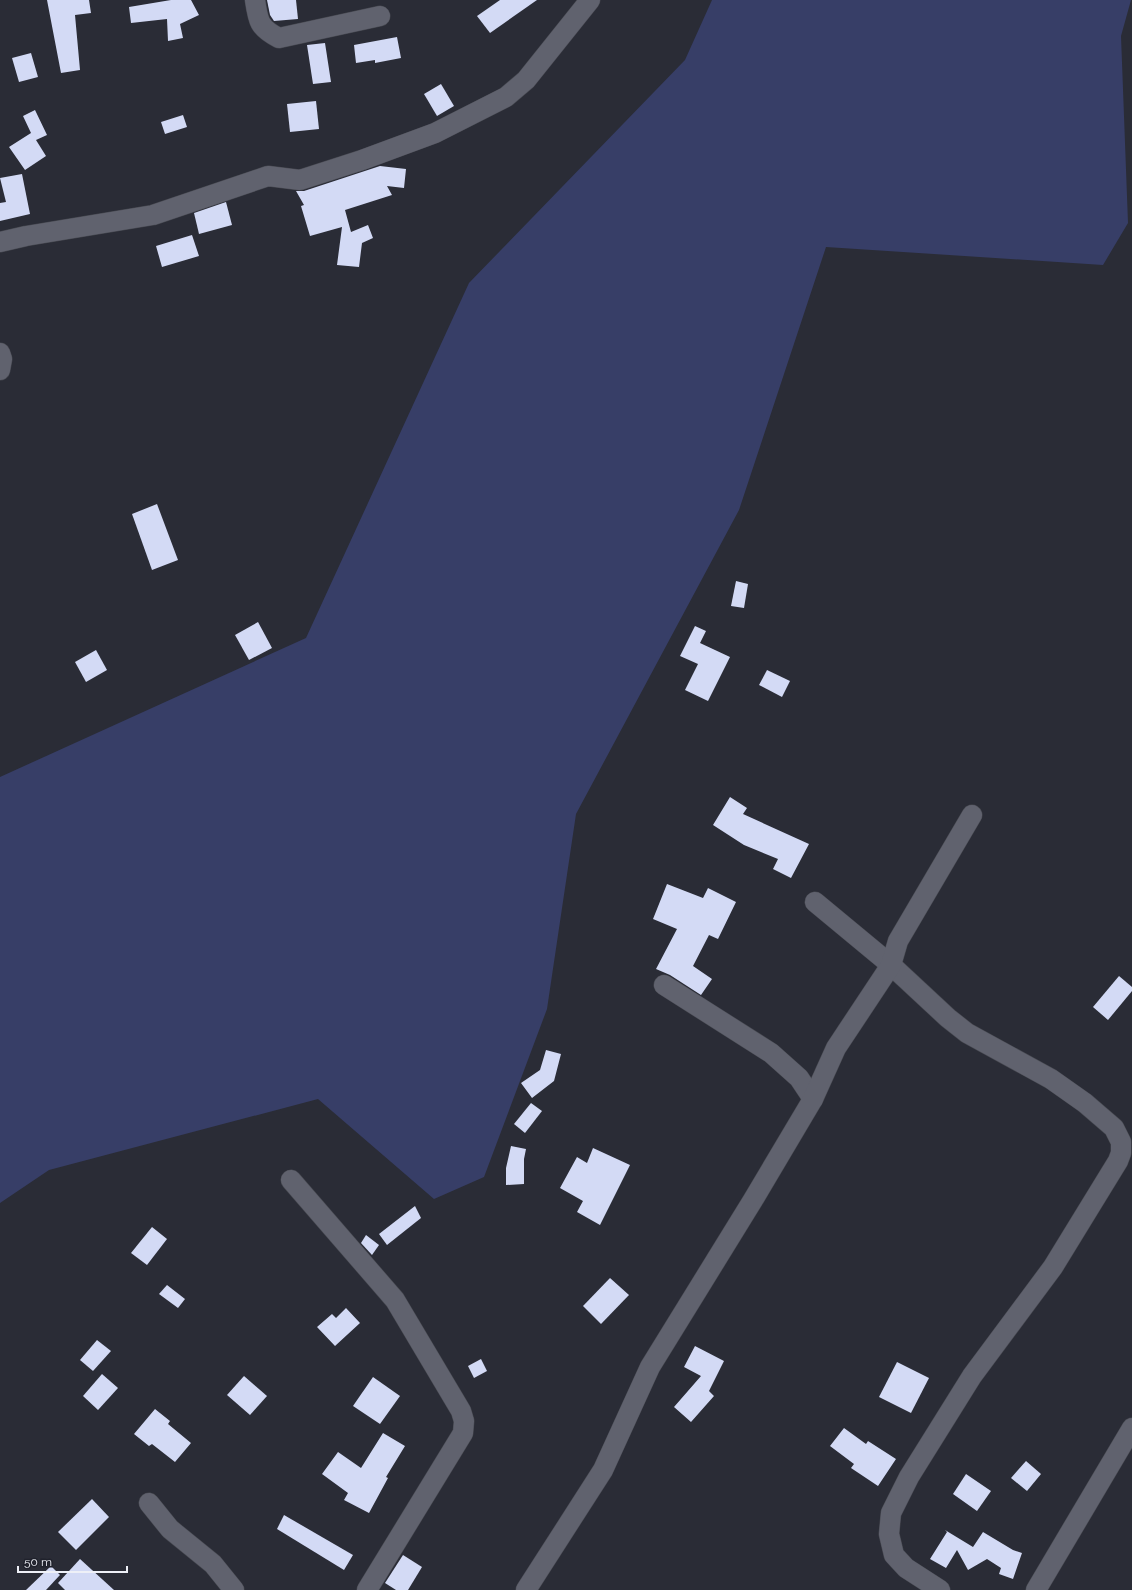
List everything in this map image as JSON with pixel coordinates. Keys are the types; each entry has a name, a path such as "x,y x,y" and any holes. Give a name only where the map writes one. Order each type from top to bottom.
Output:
{"street":[{"path":"255,0 257,19 266,32 279,38 380,16"},
{"path":"0,242 26,236 153,215 268,176 300,180 362,160 435,132 506,97 521,85 590,0"},
{"path":"0,353 2,360 0,370"},
{"path":"526,1590 603,1470 650,1367 753,1200 813,1099 836,1048 891,965 898,941 972,815"},
{"path":"815,902 891,965 948,1018 967,1033 1051,1079 1085,1103 1114,1128 1127,1145 1053,1267 972,1376 909,1477 891,1513 888,1534 894,1555 906,1568 940,1590"},
{"path":"664,985 771,1053 798,1078 813,1099"},
{"path":"291,1180 395,1300 440,1374 464,1421 463,1433 367,1590"},
{"path":"1036,1590 1132,1428"},
{"path":"149,1503 170,1529 213,1564 234,1590"}],"shaded area":[{"path":"712,0 1131,0 1121,36 1128,223 1103,265 826,247 739,510 576,814 547,1009 484,1177 434,1199 318,1099 49,1170 0,1203 0,777 306,638 469,283 685,60"}],"building":[{"path":"47,0 89,0 91,13 75,15 80,70 61,73"},
{"path":"171,0 191,0 199,15 180,24 183,38 168,41 167,19 131,23 129,7"},
{"path":"267,0 296,0 298,19 274,21 270,15"},
{"path":"500,0 537,0 490,33 477,16"},
{"path":"397,37 401,58 375,63 375,60 356,63 354,45"},
{"path":"325,43 331,82 313,84 307,45"},
{"path":"31,53 38,77 19,82 12,58"},
{"path":"441,84 454,106 437,116 424,94"},
{"path":"316,101 319,129 290,132 287,104"},
{"path":"35,110 47,135 36,140 46,156 25,170 9,147 31,133 23,116"},
{"path":"183,115 187,127 165,134 161,122"},
{"path":"380,166 406,169 404,188 387,186 392,195 345,210 351,232 368,225 373,238 362,243 359,267 337,265 342,227 310,236 301,206 304,205 296,191 304,191"},
{"path":"22,174 30,214 0,221 0,203 6,202 0,178"},
{"path":"226,202 232,225 199,234 194,213"},
{"path":"192,235 199,256 162,267 156,246"},
{"path":"157,504 178,560 152,570 132,514"},
{"path":"736,581 748,584 744,608 731,606"},
{"path":"258,622 272,648 249,660 235,635"},
{"path":"695,626 706,631 700,643 730,657 708,701 685,690 698,664 680,656"},
{"path":"96,650 107,670 86,682 75,662"},
{"path":"767,670 790,681 782,697 759,685"},
{"path":"730,797 747,808 743,814 809,844 791,878 773,869 778,859 744,845 713,825"},
{"path":"667,884 703,898 708,888 736,902 718,939 709,935 693,966 712,979 701,995 670,975 656,969 677,929 653,919"},
{"path":"1119,976 1132,987 1132,991 1108,1020 1093,1007"},
{"path":"546,1050 561,1054 554,1081 532,1098 521,1083 540,1070"},
{"path":"531,1103 542,1111 525,1133 514,1124"},
{"path":"511,1146 526,1149 524,1159 524,1184 506,1185 506,1168"},
{"path":"593,1148 630,1165 600,1225 577,1212 583,1201 560,1188 577,1157 587,1163"},
{"path":"415,1206 421,1218 387,1245 379,1234"},
{"path":"152,1227 167,1239 147,1265 131,1253"},
{"path":"366,1235 379,1245 372,1255 361,1243"},
{"path":"610,1278 629,1295 601,1324 583,1306"},
{"path":"167,1285 185,1299 178,1308 159,1294"},
{"path":"346,1308 360,1323 335,1346 317,1327 332,1314 336,1318"},
{"path":"97,1340 111,1351 93,1371 80,1360"},
{"path":"695,1346 724,1361 709,1391 714,1396 691,1422 674,1407 701,1376 684,1367"},
{"path":"481,1359 487,1371 474,1378 468,1366"},
{"path":"897,1362 929,1378 911,1413 879,1397"},
{"path":"102,1374 118,1388 98,1410 83,1396"},
{"path":"244,1376 267,1396 250,1415 227,1395"},
{"path":"373,1377 400,1396 380,1424 353,1406"},
{"path":"155,1409 170,1421 168,1424 191,1443 175,1462 152,1444 149,1446 134,1434"},
{"path":"844,1428 866,1444 868,1441 896,1459 878,1486 851,1468 854,1464 830,1446"},
{"path":"383,1433 405,1446 386,1477 388,1478 369,1513 344,1500 348,1493 322,1474 338,1452 361,1468"},
{"path":"1026,1461 1041,1474 1027,1491 1011,1478"},
{"path":"966,1474 991,1491 977,1511 953,1494"},
{"path":"92,1499 109,1517 76,1550 58,1532"},
{"path":"284,1515 353,1555 344,1570 277,1529"},
{"path":"945,1530 973,1547 983,1532 1013,1550 1022,1553 1013,1579 999,1574 1001,1568 987,1559 968,1570 957,1550 946,1568 930,1559 947,1532"},
{"path":"403,1555 422,1567 408,1590 396,1590 385,1583"},
{"path":"80,1559 114,1590 65,1590 58,1583"},
{"path":"51,1566 60,1575 46,1590 26,1590"}]}
